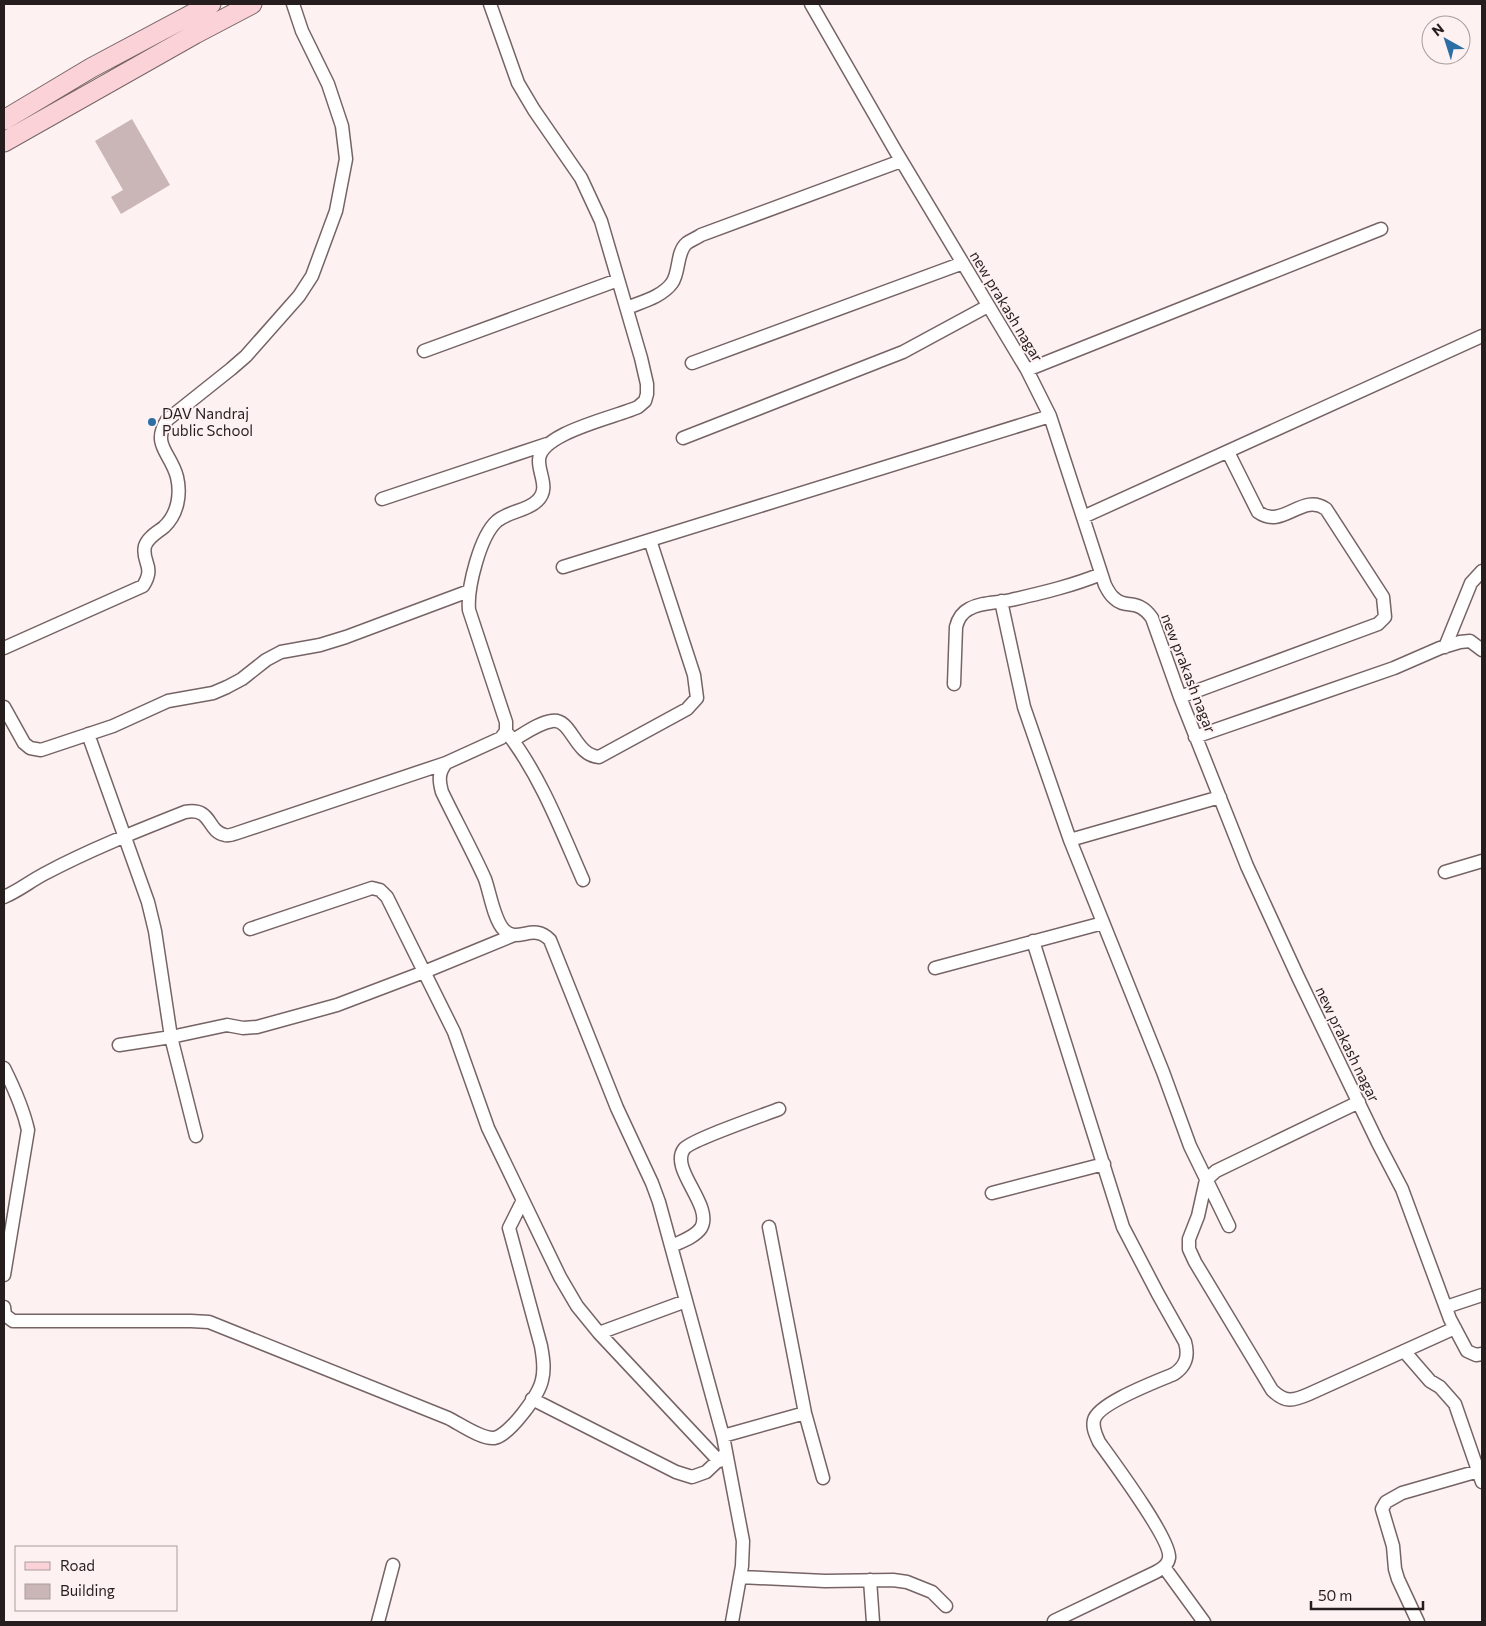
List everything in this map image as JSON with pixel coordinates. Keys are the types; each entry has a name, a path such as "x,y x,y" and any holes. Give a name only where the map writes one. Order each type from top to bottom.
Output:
{"main road":[{"path":"4,120 91,68 211,4"},
{"path":"4,142 252,4"}],"street":[{"path":"4,648 142,586 148,578 149,571 145,553 146,545 152,536 165,526 173,516 177,506 177,478 160,438 161,429 166,420 246,356 299,296 312,276 328,238 336,211 346,159 342,126 337,107 302,31 293,4"},
{"path":"382,499 547,444 568,432 638,407 645,401 647,394 647,384 627,308 601,221 581,178 534,110 518,83 490,4"},
{"name":"new prakash nagar","path":"811,4 901,161 1027,370 1050,416 1105,585 1114,598 1121,603 1135,604 1145,609 1152,618 1195,737 1286,952 1402,1189 1455,1328 1468,1351 1476,1355 1482,1354"},
{"path":"627,308 659,294 671,284 677,272 680,254 686,243 701,235 901,161"},
{"path":"1027,370 1382,229"},
{"path":"692,363 963,263"},
{"path":"424,351 618,280"},
{"path":"683,438 903,352 988,306"},
{"path":"1083,517 1482,336"},
{"path":"564,567 1050,416"},
{"path":"547,444 540,453 539,461 544,479 543,491 539,499 533,504 511,512 497,521 489,531 475,567 469,591 469,610 509,736 529,764 583,880"},
{"path":"1180,696 1378,624 1385,617 1383,597 1380,591 1326,509 1318,504 1310,504 1274,518 1266,517 1258,512 1228,452"},
{"path":"4,897 19,891 42,875 124,836 185,812 195,810 201,812 210,820 215,830 225,835 237,833 446,763 501,738 553,721 560,723 569,730 583,750 591,756 599,757 687,710 697,698 694,676 650,540"},
{"path":"1445,647 1471,583 1482,571"},
{"path":"954,684 956,627 958,619 966,610 976,605 1065,587 1101,574"},
{"path":"4,707 24,743 30,748 41,750 113,726 168,701 213,693 242,679 266,660 280,652 320,645 346,637 469,591"},
{"path":"1001,601 1024,707 1070,840 1163,1072 1190,1146 1229,1226"},
{"path":"1195,737 1394,668 1460,642 1470,641 1482,650"},
{"path":"88,734 148,902 155,930 171,1037 196,1136"},
{"path":"446,763 440,770 439,782 442,792 485,880 500,922 505,930 514,935"},
{"path":"1070,840 1220,797"},
{"path":"1445,872 1482,861"},
{"path":"250,929 372,888 380,890 387,897 454,1032 488,1128 522,1202 577,1306 599,1334 723,1457"},
{"path":"935,968 1103,923"},
{"path":"118,1045 171,1037 227,1025 243,1028 257,1027 337,1005 514,935 537,932 544,934 550,940 617,1108 652,1183 672,1246 723,1436 723,1457 743,1541 744,1554 732,1622"},
{"path":"1033,941 1123,1226 1158,1294 1186,1342 1188,1351 1186,1362 1182,1369 1111,1402 1100,1410 1094,1419 1094,1431 1099,1442 1157,1528 1169,1552 1169,1561 1164,1567 1054,1621"},
{"path":"4,1068 25,1115 28,1130 4,1275"},
{"path":"1359,1102 1216,1171 1206,1180 1198,1216 1189,1239 1194,1262 1272,1390 1280,1397 1289,1400 1297,1399 1455,1328"},
{"path":"672,1246 700,1229 703,1220 701,1209 682,1165 680,1155 685,1147 708,1136 779,1109"},
{"path":"992,1193 1104,1164"},
{"path":"4,1307 5,1315 13,1321 209,1322 448,1418 486,1438 495,1438 505,1434 532,1399 542,1382 544,1366 541,1346 509,1228 522,1202"},
{"path":"769,1227 805,1413 823,1478"},
{"path":"1446,1308 1482,1295"},
{"path":"599,1334 686,1301"},
{"path":"1404,1351 1430,1381 1444,1391 1455,1404 1481,1475 1402,1492 1386,1502 1382,1509 1393,1546 1395,1569 1418,1622"},
{"path":"532,1399 676,1472 692,1477 706,1472 723,1457"},
{"path":"723,1436 805,1413"},
{"path":"378,1622 393,1565"},
{"path":"1164,1567 1204,1622"},
{"path":"740,1577 825,1582 893,1580 921,1586 932,1592 946,1606"},
{"path":"870,1580 873,1622"}],"building":[{"path":"132,119 170,185 121,214 111,197 123,190 95,141"}],"place":[{"name":"DAV Nandraj Public School","path":"152,422"}]}
